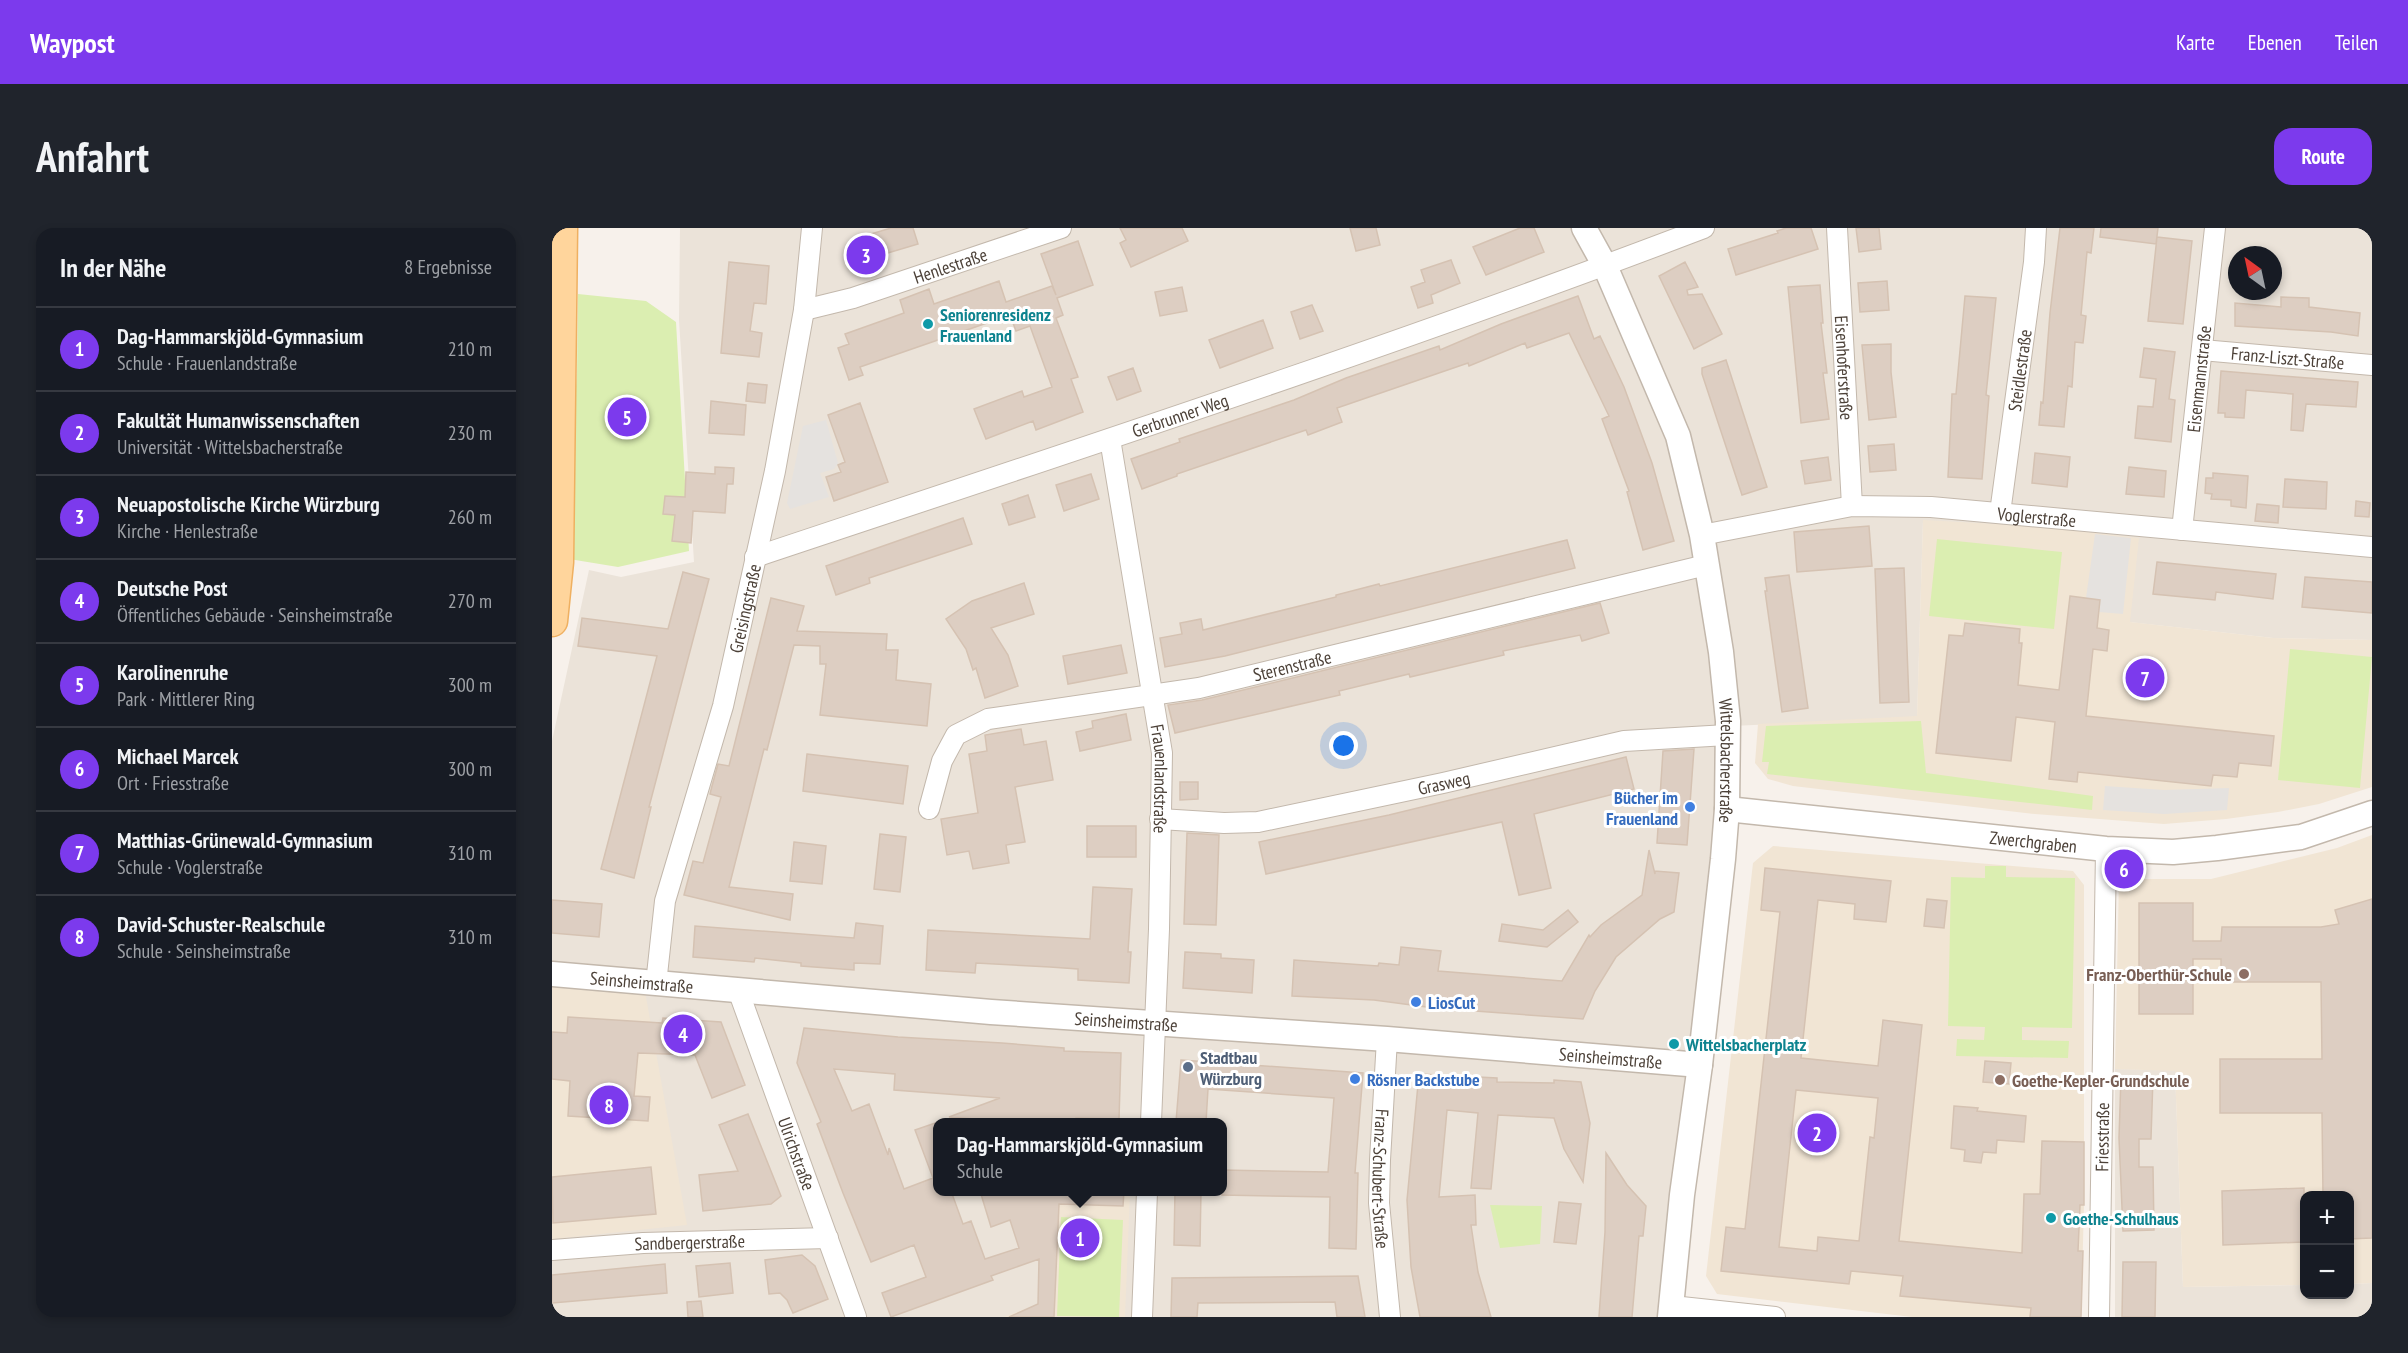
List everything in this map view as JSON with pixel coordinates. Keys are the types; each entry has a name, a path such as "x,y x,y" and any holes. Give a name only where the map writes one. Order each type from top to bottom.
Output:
{"main road":[{"path":"552,621 558,562 562,228"}],"street":[{"name":"Greisingstraße","path":"656,984 664,901 723,706 775,471 804,310 812,228"},
{"name":"Henlestraße","path":"804,310 853,298 1060,228"},
{"name":"Wittelsbacherstraße","path":"1584,228 1605,266 1678,436 1702,535 1728,721 1727,809 1700,1065 1682,1195 1671,1312"},
{"name":"Gerbrunner Weg","path":"755,557 1110,439 1605,266 1704,228"},
{"name":"Eisenhoferstraße","path":"1837,228 1852,506"},
{"name":"Steidlestraße","path":"2000,513 2034,262 2036,228"},
{"name":"Eisenmannstraße","path":"2182,530 2215,228"},
{"name":"Franz-Liszt-Straße","path":"2202,350 2372,365"},
{"name":"Frauenlandstraße","path":"1110,439 1162,753 1150,1118"},
{"name":"Voglerstraße","path":"1702,535 1852,506 1930,507 2372,547"},
{"name":"Sterenstraße","path":"929,809 942,761 956,735 988,719 1199,688 1706,565"},
{"name":"Grasweg","path":"1160,819 1224,823 1258,822 1443,783 1624,741 1727,735"},
{"name":"Zwerchgraben","path":"1727,809 2106,849 2173,852 2301,837 2372,813"},
{"name":"Friesstraße","path":"2099,1317 2106,849"},
{"name":"Seinsheimstraße","path":"552,974 991,1012 1700,1065"},
{"name":"Ulrichstraße","path":"738,990 856,1317"},
{"name":"Franz-Schubert-Straße","path":"1388,1040 1379,1203 1390,1317"},
{"path":"1142,1317 1147,1196"},
{"name":"Sandbergerstraße","path":"552,1250 643,1243 828,1238"},
{"path":"1671,1312 1775,1317"}],"shaded area":[{"path":"680,228 2372,228 2372,640 2273,638 2129,622 1923,521 1917,717 1732,726 1674,1309 1738,1317 552,1317 552,741 589,570 621,577 694,562 679,320"},
{"path":"826,420 838,463 834,469 820,473 829,497 790,509 787,503 803,426"},
{"path":"1923,520 2034,526 2139,538 2130,622 2273,638 2372,640 2372,787 2319,804 2278,812 2164,824 2035,814 1793,786 1768,779 1755,763 1758,724 1917,716"},
{"path":"2095,534 2131,538 2123,614 2099,612 2100,600 2086,598"},
{"path":"2105,786 2164,790 2229,788 2227,810 2164,814 2103,810"},
{"name":"Franz-Oberthür-Schule","path":"2372,835 2372,1283 2354,1284 2354,1191 2300,1191 2300,1285 2183,1287 2175,1071 2115,1069 2119,879 2211,879 2337,848"},
{"path":"1773,846 2073,871 2084,885 2084,1205 2081,1317 1912,1317 1717,1294 1706,1276 1753,863"},
{"path":"552,981 644,986 687,1225 552,1239"},
{"path":"2115,1069 2175,1070 2183,1287 2300,1285 2300,1299 2354,1299 2354,1284 2372,1283 2372,1317 2115,1317"},
{"path":"1014,1196 1130,1196 1125,1317 1004,1317 1038,1304 1039,1259"}],"green space":[{"path":"578,294 646,301 676,322 689,551 618,567 563,558 577,373"},
{"path":"1937,539 2062,552 2054,629 1929,616"},
{"path":"2290,649 2372,657 2360,788 2278,780"},
{"path":"1921,721 1926,773 2093,796 2092,810 1767,774 1769,762 1762,762 1766,726"},
{"path":"1985,866 2006,866 2006,877 2075,878 2072,1028 2022,1027 2022,1040 2069,1041 2068,1058 1956,1056 1957,1039 1984,1040 1985,1027 1948,1026 1951,877 1985,878"},
{"path":"1490,1205 1542,1206 1540,1244 1500,1248"},
{"path":"1061,1217 1123,1220 1119,1317 1057,1316"}],"building":[{"path":"891,228 913,228 918,244 861,261 864,236"},
{"path":"1120,228 1182,228 1188,241 1131,267 1120,243 1126,240"},
{"path":"1350,228 1376,228 1380,245 1356,251"},
{"path":"1520,228 1534,228 1544,252 1486,275 1473,247"},
{"path":"1786,228 1811,228 1818,249 1736,275 1728,249 1778,233 1777,231"},
{"path":"1856,228 1879,228 1881,249 1859,252"},
{"path":"2060,228 2094,228 2091,253 2087,252 2081,315 2086,316 2083,343 2075,342 2072,387 2068,386 2064,427 2039,425"},
{"path":"2101,228 2158,228 2156,244 2100,237"},
{"path":"2157,237 2192,241 2183,324 2148,321"},
{"path":"1078,241 1093,285 1057,298 1063,315 1056,318 1078,377 1071,379 1083,412 1036,430 1033,421 986,439 974,409 1022,391 1024,397 1052,387 1030,326 1016,331 1010,315 860,367 863,375 849,380 838,348 849,344 845,334 904,313 900,300 929,289 934,304 999,281 1006,302 1052,286 1056,295 1041,254"},
{"path":"1451,260 1460,283 1431,295 1433,303 1418,308 1411,287 1425,282 1421,270"},
{"path":"729,262 769,266 766,304 754,303 750,331 762,333 759,357 721,353"},
{"path":"1685,262 1698,287 1687,290 1688,295 1702,294 1722,334 1694,349 1659,276"},
{"path":"1887,281 1889,310 1860,312 1858,283"},
{"path":"1820,285 1823,323 1821,323 1827,373 1823,373 1829,419 1801,423 1788,287"},
{"path":"1182,287 1187,311 1160,316 1155,292"},
{"path":"1578,296 1594,339 1600,336 1624,387 1652,463 1674,541 1643,550 1627,492 1629,491 1602,419 1609,416 1569,333 1527,348 1525,343 1469,366 1468,363 1337,408 1342,422 1308,435 1306,430 1177,474 1177,476 1142,489 1131,459 1180,442 1179,439 1294,400 1346,378 1439,346 1440,350 1501,324"},
{"path":"1965,296 1996,298 1986,395 1989,396 1982,479 1948,477 1952,394 1956,394"},
{"path":"2282,297 2309,298 2309,307 2360,313 2358,336 2235,326 2235,303 2281,307"},
{"path":"1312,305 1323,331 1300,339 1291,312"},
{"path":"1263,320 1273,348 1220,368 1209,340"},
{"path":"1891,344 1891,372 1896,417 1869,420 1862,345"},
{"path":"2144,348 2175,352 2169,399 2175,400 2171,442 2135,438 2138,406 2153,407 2156,379 2140,377"},
{"path":"1726,360 1767,487 1742,495 1702,374 1702,368"},
{"path":"1133,368 1141,391 1117,400 1108,377"},
{"path":"2221,371 2358,382 2356,407 2306,404 2303,431 2291,430 2293,394 2246,390 2244,418 2225,417 2225,413 2218,413"},
{"path":"748,383 767,385 765,403 746,401"},
{"path":"711,401 746,405 744,435 709,433"},
{"path":"860,403 888,482 834,501 826,477 841,472 838,465 845,462 828,415"},
{"path":"1894,444 1896,470 1870,472 1868,446"},
{"path":"2035,453 2070,457 2067,487 2032,483"},
{"path":"1828,457 1831,480 1805,484 1801,461"},
{"path":"715,467 734,468 733,484 727,484 725,513 693,511 691,543 672,541 675,515 663,514 665,496 685,497 686,472 715,474"},
{"path":"2129,467 2166,471 2164,497 2126,494"},
{"path":"2213,473 2248,476 2246,508 2231,506 2231,500 2211,499 2212,494 2205,493 2206,478 2213,478"},
{"path":"1091,474 1099,499 1064,511 1056,485"},
{"path":"2285,479 2327,482 2326,509 2283,507"},
{"path":"1028,495 1035,517 1009,525 1002,504"},
{"path":"2356,501 2370,503 2369,517 2355,516"},
{"path":"2257,504 2279,506 2278,523 2255,521"},
{"path":"963,518 972,544 869,578 870,583 836,595 826,566"},
{"path":"1869,526 1872,566 1797,572 1794,532"},
{"path":"1567,540 1575,568 1225,656 1165,667 1160,638 1182,634 1180,623 1201,619 1203,630 1379,584 1380,586"},
{"path":"2157,562 2276,574 2273,599 2216,592 2215,600 2153,594"},
{"path":"1904,568 1909,702 1880,703 1875,569"},
{"path":"683,572 709,579 649,807 651,807 634,878 601,869 657,656 578,646 582,618 668,629"},
{"path":"1789,575 1808,708 1782,712 1765,578"},
{"path":"2305,577 2372,582 2372,613 2302,607"},
{"path":"1024,583 1034,614 991,628 1008,655 1018,686 985,698 976,668 973,670 966,649 946,619 972,601"},
{"path":"2070,596 2100,600 2097,628 2109,630 2107,651 2093,649 2086,716 2274,736 2271,766 2239,763 2237,777 2213,775 2211,786 2078,772 2077,782 2049,779 2055,722 2016,717 2011,761 1936,753 1949,635 1963,636 1965,623 2020,629 2019,643 2022,643 2018,685 2059,690"},
{"path":"771,598 804,606 797,631 887,634 886,650 898,650 896,680 931,684 927,726 820,715 826,664 820,664 820,646 794,645 767,750 764,749 729,887 793,894 790,920 684,895 693,861 703,863 721,797 710,794 712,786 718,764 729,766"},
{"path":"1600,603 1609,633 1582,641 1580,635 1503,651 1504,655 1410,677 1409,674 1339,691 1340,695 1175,733 1168,705 1202,700"},
{"path":"1121,645 1127,673 1068,684 1063,656"},
{"path":"1126,714 1131,740 1080,751 1076,732 1093,728 1092,721"},
{"path":"1021,729 1024,745 1046,741 1053,780 1015,787 1025,842 1006,845 1009,863 973,869 969,851 947,855 941,819 978,813 969,754 987,751 985,735"},
{"path":"1694,749 1687,845 1657,843 1663,751"},
{"path":"807,754 908,766 903,804 803,791"},
{"path":"1626,757 1634,789 1534,814 1551,888 1519,895 1502,822 1266,874 1259,842 1389,815"},
{"path":"1180,782 1198,782 1198,799 1180,800"},
{"path":"1087,826 1136,826 1136,857 1087,857"},
{"path":"1187,833 1219,835 1216,925 1184,924"},
{"path":"880,834 906,837 900,892 874,889"},
{"path":"794,842 826,846 822,884 790,881"},
{"path":"1649,850 1655,874 1655,871 1679,873 1674,912 1660,919 1616,957 1595,991 1583,1019 1434,1008 1374,1000 1292,996 1294,960 1378,966 1379,963 1399,965 1401,947 1441,951 1438,971 1562,981 1589,935 1590,937 1601,925 1642,895"},
{"path":"1765,868 1891,881 1886,922 1854,919 1855,904 1818,900 1801,1058 1878,1066 1883,1020 1922,1025 1899,1241 2022,1253 2024,1194 2040,1194 2042,1141 2084,1142 2084,1205 2080,1205 2078,1251 2083,1251 2081,1317 2030,1317 2031,1308 1900,1296 1903,1276 1851,1271 1849,1284 1721,1271 1726,1227 1745,1229 1780,912 1761,910","holes":["1796,1090 1878,1098 1874,1138 1870,1137 1859,1241 1818,1237 1817,1251 1779,1247"]},
{"path":"1093,887 1132,889 1128,952 1131,952 1129,983 1078,980 1078,969 1050,967 976,963 975,973 926,970 928,930 1090,939"},
{"path":"1927,899 1947,901 1944,928 1924,926"},
{"path":"2372,899 2372,1238 2354,1239 2354,1191 2323,1191 2322,1113 2220,1113 2220,1059 2322,1059 2321,982 2221,982 2221,959 2193,959 2193,1014 2139,1014 2139,903 2193,903 2193,941 2221,941 2222,927 2321,927 2339,924 2335,910"},
{"path":"552,900 602,904 599,937 552,933"},
{"path":"1568,910 1578,922 1547,947 1499,941 1502,924 1543,930"},
{"path":"856,923 883,926 880,964 854,963 854,970 801,966 801,963 755,958 754,962 693,957 695,926 854,938"},
{"path":"1185,952 1221,954 1221,958 1254,960 1252,993 1183,988"},
{"path":"568,1017 662,1023 663,1018 721,1022 745,1085 712,1098 695,1055 638,1053 634,1096 650,1097 648,1121 568,1116 570,1081 552,1079 552,1032 567,1033"},
{"path":"804,1028 1064,1048 1064,1051 1121,1053 1119,1118 949,1117 1000,1098 894,1090 895,1074 834,1069 852,1111 869,1104 888,1155 889,1148 904,1189 933,1178 933,1196 953,1196 963,1224 971,1221 985,1259 1019,1248 1010,1220 991,1227 982,1196 1124,1196 1123,1206 1059,1204 1054,1317 1009,1317 1038,1304 1039,1259 991,1276 993,1280 891,1317 882,1293 926,1277 914,1245 871,1262 817,1124 821,1122 797,1063"},
{"path":"1181,1060 1363,1073 1355,1173 1358,1173 1356,1249 1329,1248 1330,1197 1227,1195 1227,1170 1328,1172 1334,1098 1208,1089 1206,1118 1176,1118"},
{"path":"1985,1061 2011,1063 2009,1084 1983,1082"},
{"path":"1419,1074 1497,1078 1497,1082 1554,1083 1554,1080 1581,1082 1590,1123 1583,1182 1564,1149 1554,1118 1498,1115 1491,1189 1471,1188 1478,1113 1447,1110 1439,1197 1475,1195 1476,1225 1471,1225 1478,1272 1491,1317 1420,1317 1411,1267 1407,1200"},
{"path":"2121,1077 2153,1077 2151,1139 2139,1139 2139,1167 2153,1167 2154,1230 2123,1231 2119,1138"},
{"path":"1954,1106 2026,1116 2024,1142 1997,1140 1996,1153 1983,1152 1981,1163 1964,1161 1965,1150 1951,1148"},
{"path":"748,1114 781,1196 771,1204 703,1211 699,1175 738,1171 719,1125"},
{"path":"933,1124 933,1178 915,1130"},
{"path":"1606,1153 1627,1185 1646,1206 1643,1236 1639,1236 1632,1317 1599,1317 1605,1232"},
{"path":"651,1167 656,1214 553,1223 552,1177"},
{"path":"2304,1188 2304,1191 2300,1191 2300,1242 2223,1245 2222,1191"},
{"path":"1175,1196 1201,1196 1200,1246 1174,1245"},
{"path":"1559,1202 1581,1204 1576,1244 1554,1242"},
{"path":"802,1255 815,1266 828,1299 793,1313 787,1300 780,1293 769,1294 765,1260"},
{"path":"2123,1262 2156,1262 2155,1317 2122,1317"},
{"path":"730,1263 733,1293 699,1297 696,1266"},
{"path":"665,1264 667,1293 552,1303 552,1275"},
{"path":"1358,1276 1365,1317 1337,1317 1335,1302 1198,1303 1197,1317 1171,1317 1172,1278"},
{"path":"701,1301 703,1317 688,1317 687,1302"}],"place":[{"name":"Neuapostolische Kirche Würzburg","path":"866,255"},
{"name":"Seniorenresidenz Frauenland","path":"928,324"},
{"name":"Karolinenruhe","path":"627,417"},
{"name":"Matthias-Grünewald-Gymnasium","path":"2145,678"},
{"name":"Bücher im Frauenland","path":"1690,807"},
{"name":"Michael Marcek","path":"2124,869"},
{"name":"Franz-Oberthür-Schule","path":"2244,974"},
{"name":"LiosCut","path":"1416,1002"},
{"name":"Deutsche Post","path":"683,1034"},
{"name":"Wittelsbacherplatz","path":"1674,1044"},
{"name":"Stadtbau Würzburg","path":"1188,1067"},
{"name":"Rösner Backstube","path":"1355,1079"},
{"name":"Goethe-Kepler-Grundschule","path":"2000,1080"},
{"name":"David-Schuster-Realschule","path":"609,1105"},
{"name":"Fakultät Humanwissenschaften","path":"1817,1133"},
{"name":"Goethe-Schulhaus","path":"2051,1218"},
{"name":"Dag-Hammarskjöld-Gymnasium","path":"1080,1238"}]}
